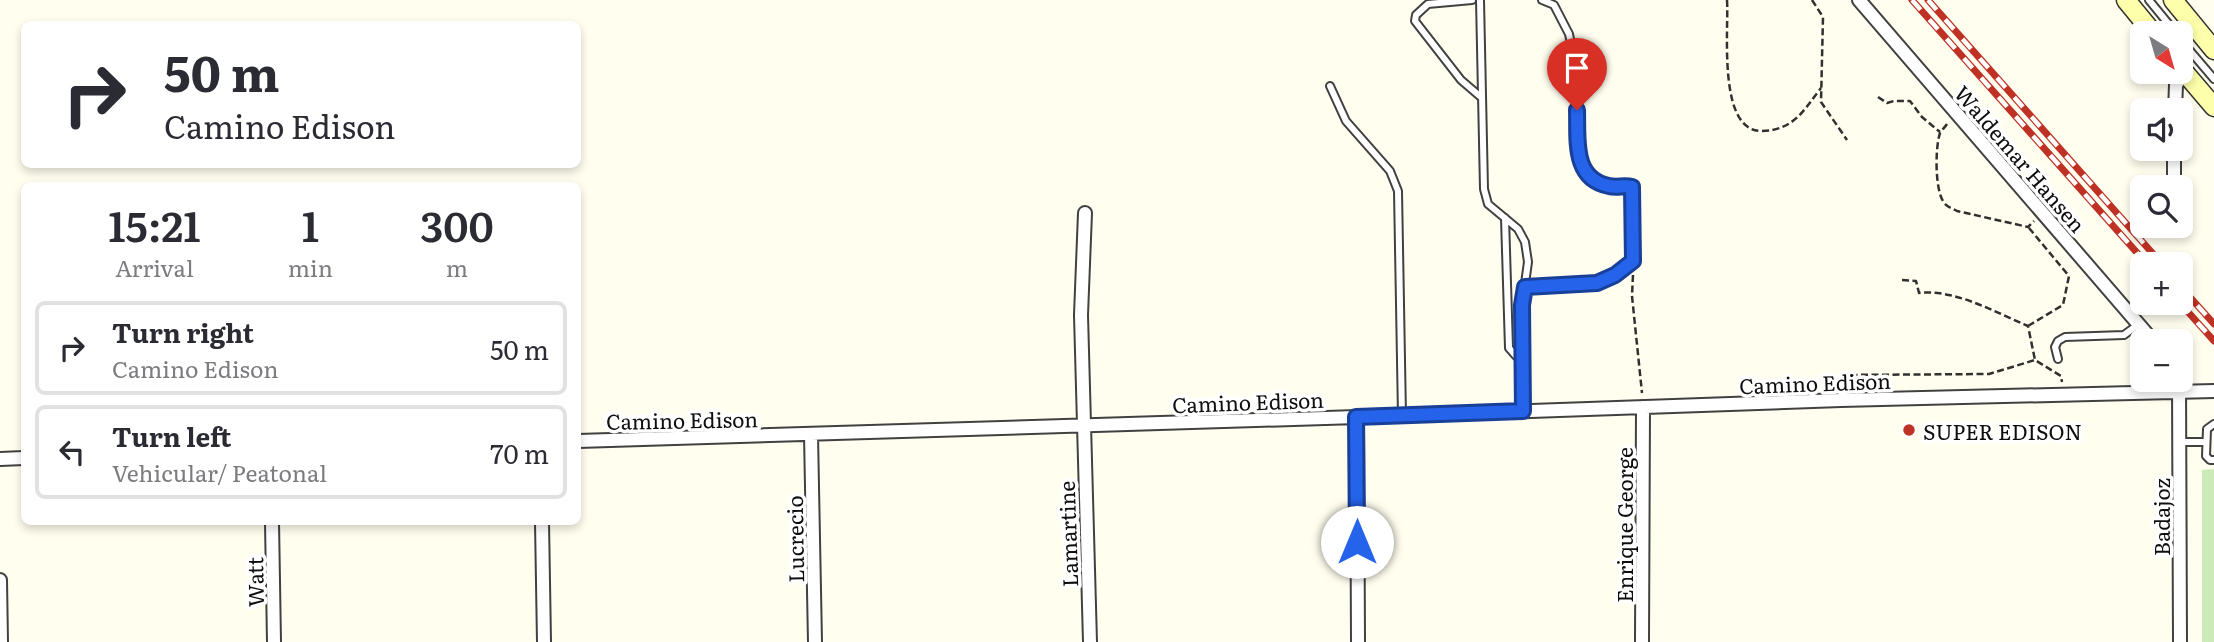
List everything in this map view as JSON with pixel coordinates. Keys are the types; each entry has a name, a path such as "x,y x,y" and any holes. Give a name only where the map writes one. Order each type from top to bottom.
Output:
{"main road":[{"path":"2126,0 2143,21"},
{"path":"2173,0 2214,50"},
{"path":"2193,82 2214,107"}],"street":[{"name":"Waldemar Hansen","path":"1859,0 2143,329"},
{"name":"Lamartine","path":"1085,213 1081,315 1090,642"},
{"name":"Camino Edison","path":"2193,387 2214,391"},
{"name":"Camino Edison","path":"581,441 2064,395 2130,389"},
{"name":"Badajoz","path":"2180,392 2180,642"},
{"name":"Enrique George","path":"1642,642 1643,407"},
{"path":"1356,417 1358,642"},
{"name":"Lucrecio","path":"811,435 815,642"},
{"path":"0,459 21,458"},
{"name":"Watt","path":"272,525 274,642"},
{"path":"542,525 544,642"},
{"path":"0,580 1,642"}],"lane":[{"path":"1472,0 1428,4 1416,15 1415,21 1461,80 1482,98"},
{"path":"1480,0 1484,189 1488,204 1518,229 1525,242 1528,262 1522,305 1523,411"},
{"path":"1525,287 1597,283 1615,275 1633,261 1632,187 1610,187 1585,174 1579,158 1575,63 1569,34 1554,5 1542,0"},
{"path":"2149,0 2166,21"},
{"path":"2193,54 2214,79"},
{"path":"1330,86 1346,121 1391,171 1398,191 1402,416"},
{"path":"1505,218 1509,348 1516,356 1523,358"},
{"path":"2058,359 2055,347 2058,341 2065,337 2124,335 2139,324"},
{"path":"2214,424 2207,429 2206,442 2206,456 2214,460"},
{"path":"2179,442 2206,442"}],"path":[{"path":"1727,0 1731,95 1743,124 1754,131 1780,129 1794,121 1821,88"},
{"path":"1812,0 1823,18 1821,102 1847,140"},
{"path":"1878,97 1886,103 1910,101 1922,117 1940,132"},
{"path":"1956,114 1940,132 1937,160 1941,200 1946,206 1957,211 2028,227 2069,276 2063,305 2028,326"},
{"path":"2028,227 2043,214"},
{"path":"1633,261 1633,296 1643,407"},
{"path":"1902,280 1916,281 1919,293 1962,298 2028,326"},
{"path":"2028,326 2035,360 2061,376 2064,395"},
{"path":"1840,375 1989,374 2035,360"}],"green space":[{"path":"2214,469 2214,642 2202,642 2202,470"}],"railway":[{"path":"1912,0 2136,252"},
{"path":"1928,0 2151,252"},
{"path":"2193,301 2214,324"},
{"path":"2191,315 2214,341"}],"place":[{"name":"SUPER EDISON","path":"1909,430"}],"route":[{"path":"1357,542 1356,417 1523,411 1522,305 1525,287 1597,283 1615,275 1633,261 1632,187 1610,187 1585,174 1579,158 1577,110"}]}
